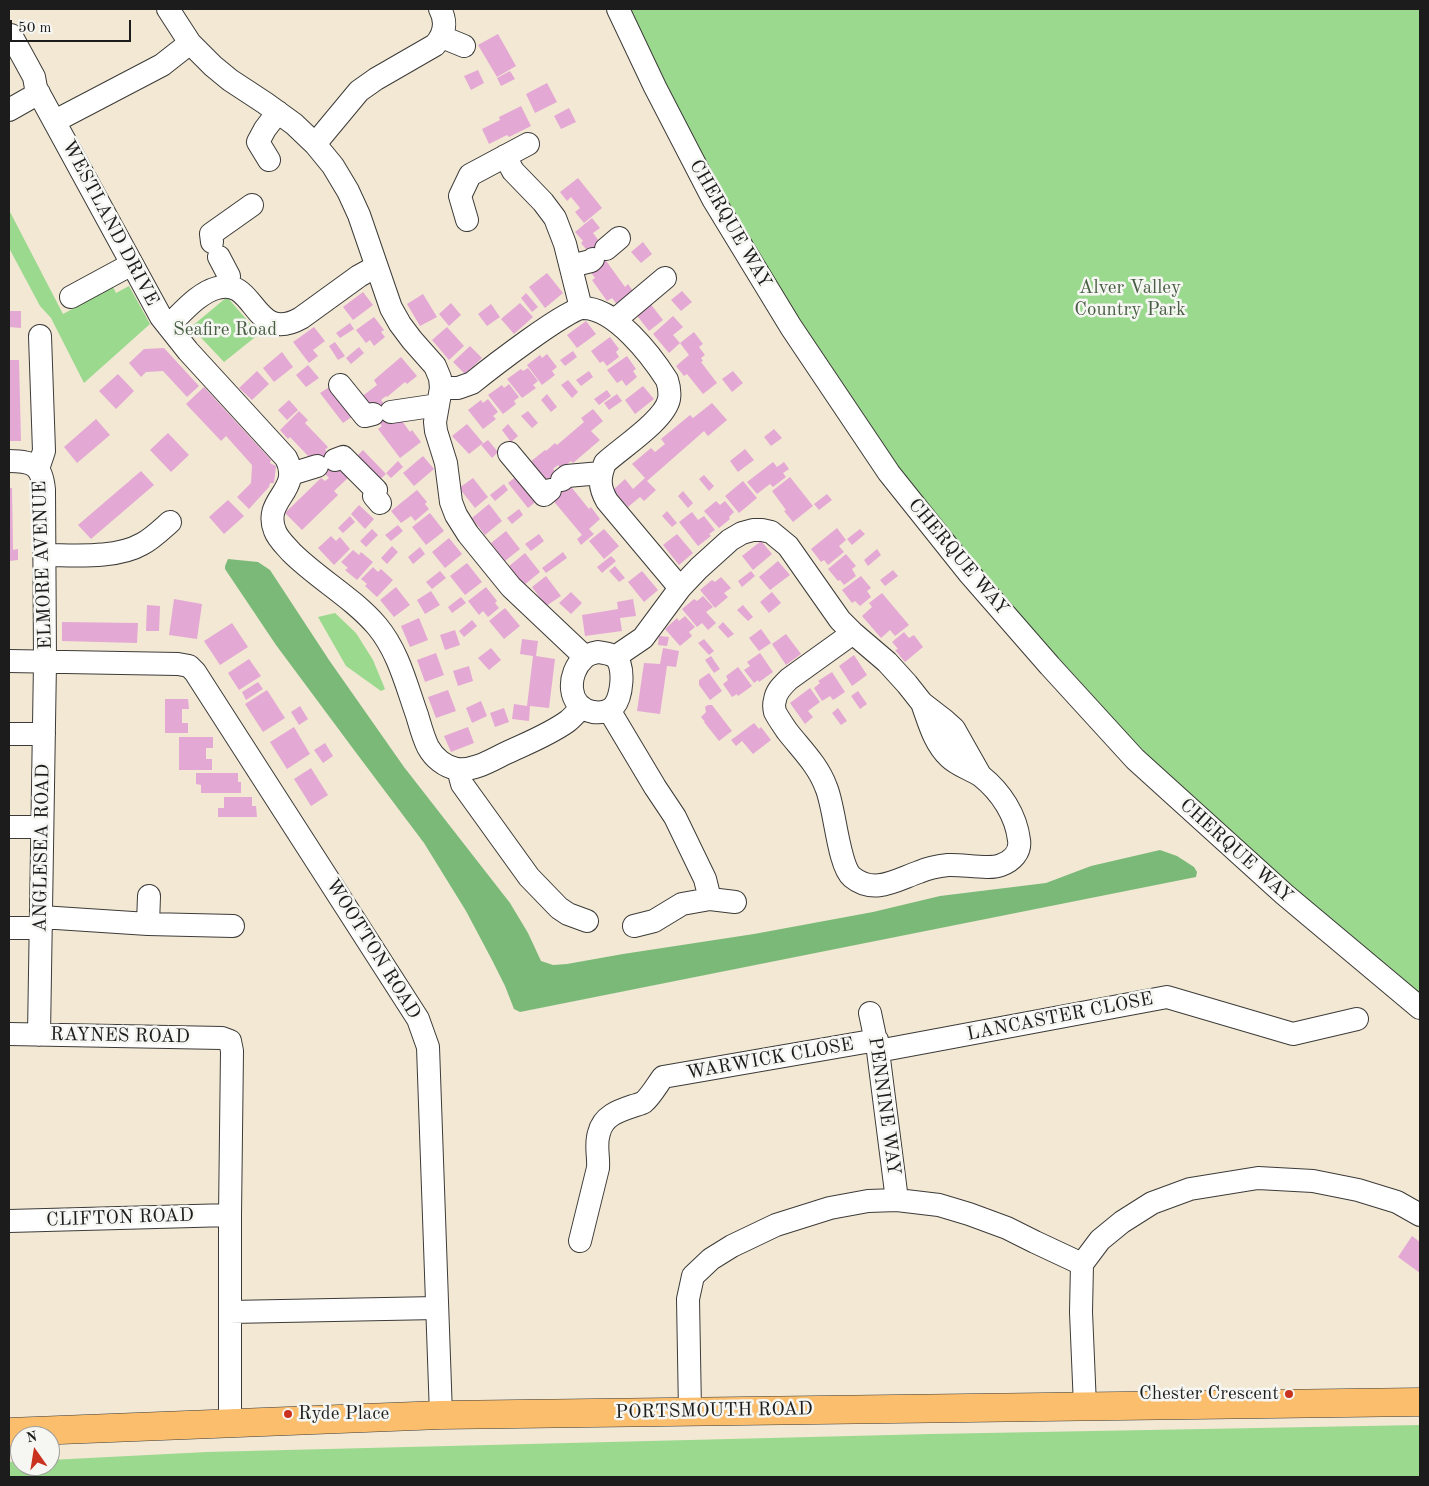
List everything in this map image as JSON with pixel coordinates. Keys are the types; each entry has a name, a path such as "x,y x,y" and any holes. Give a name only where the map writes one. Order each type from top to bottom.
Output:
{"main road":[{"name":"PORTSMOUTH ROAD","path":"9,1432 441,1415 1420,1402"}],"street":[{"path":"168,9 190,43 213,66 294,124 333,166 348,190 359,215 391,308 412,340 435,366 440,378 435,422 436,431 446,463 456,516 511,588 585,657"},
{"path":"314,144 359,91 376,78 435,45 442,37 445,26 440,9"},
{"name":"CHERQUE WAY","path":"618,9 655,87 713,199 791,327 889,472 968,572 1135,759 1284,894 1420,1008"},
{"name":"WESTLAND DRIVE","path":"11,36 34,77 38,91 154,304 168,326 188,351 286,458 291,474"},
{"path":"442,37 464,46"},
{"name":"WESTLAND DRIVE","path":"55,121 162,65 190,43"},
{"path":"9,110 38,91"},
{"path":"269,160 258,142 278,112"},
{"path":"467,220 460,196 470,175 528,144"},
{"path":"505,156 513,171 543,202 555,218 571,266 581,308"},
{"path":"227,286 228,276 211,234 252,205"},
{"path":"571,266 591,261 606,249"},
{"path":"71,297 132,264"},
{"path":"168,326 200,297 216,288 227,286 235,289 248,299 263,317 269,321 282,326 291,324 359,276 377,269"},
{"path":"614,320 665,278"},
{"path":"340,385 365,416 382,413 439,397 472,383 556,321 581,308 598,311 614,320 630,334 662,373 667,380 670,390 669,401 656,421 605,463 601,473 600,484 607,501 680,588"},
{"name":"ELMORE AVENUE","path":"38,468 44,451 40,336"},
{"path":"509,453 544,494 567,476 601,473"},
{"path":"380,503 374,496 376,490 343,457 291,474 290,482 272,512 272,520 275,531 281,541 303,564 368,616 384,634 404,677 428,747 436,757 445,765 458,769 484,764 568,721 581,708"},
{"name":"ELMORE AVENUE","path":"9,461 30,464 38,468 43,478 46,662"},
{"path":"45,555 104,554 121,551 141,545 170,522"},
{"path":"615,657 643,638 680,588 730,540 742,533 753,530 762,530 778,536 788,546 840,620 887,662 922,703 939,745 948,757 959,765 980,775 998,794 1014,818 1020,842 1018,851 1010,860 999,866 936,866 889,884 874,887 862,883 851,876 845,868 827,788 812,762 780,721 775,712 774,702 781,686 789,679 853,633"},
{"path":"598,652 615,657 620,667 621,686 617,702 609,710 594,712 581,708 576,703 572,687 576,670 585,657 598,652"},
{"path":"9,661 46,662"},
{"name":"ANGLESEA ROAD","path":"39,1035 46,662"},
{"name":"WOOTTON ROAD","path":"46,662 178,664 189,666 195,672 418,1019 428,1047 441,1415"},
{"path":"609,710 675,817 705,879 710,899"},
{"path":"9,734 44,734"},
{"path":"458,769 462,784 529,877 559,908 568,914 587,921"},
{"path":"9,826 42,827"},
{"path":"148,924 149,896"},
{"path":"634,926 654,921 682,904 710,899 735,902"},
{"path":"9,928 41,923 233,926"},
{"name":"LANCASTER CLOSE","path":"877,1045 1167,997 1292,1034 1357,1019"},
{"name":"PENNINE WAY","path":"870,1013 877,1045 897,1200"},
{"name":"RAYNES ROAD","path":"9,1034 222,1038 230,1041 232,1051 230,1215"},
{"name":"WARWICK CLOSE","path":"580,1241 598,1168 598,1138 603,1122 619,1111 643,1102 663,1077 877,1045"},
{"path":"1085,1406 1081,1312 1082,1264 1100,1240 1122,1222 1152,1203 1190,1190 1258,1178 1313,1181 1358,1190 1397,1202 1420,1215"},
{"path":"690,1411 688,1299 693,1276 711,1259 732,1246 776,1225 830,1208 868,1201 897,1200 939,1206 977,1217 1007,1228 1082,1264"},
{"path":"230,1215 230,1424"},
{"name":"CLIFTON ROAD","path":"9,1221 230,1215"},
{"path":"230,1312 437,1308"}],"green space":[{"name":"Alver Valley Country Park","path":"617,9 1420,9 1420,999 1284,894 968,572 791,327"},
{"path":"9,210 63,314 113,287 116,293 129,286 150,324 84,383 51,318 40,306 9,248"},
{"name":"Seafire Road","path":"227,297 259,334 224,362 191,327"},
{"path":"228,559 258,562 270,570 329,660 404,767 510,903 528,933 541,961 553,965 754,934 873,912 940,896 1046,883 1091,866 1160,850 1177,856 1194,867 1197,872 1196,877 520,1012 514,1009 505,986 466,911 424,843 276,645 225,569"},
{"path":"335,613 356,633 373,660 385,689 381,691 346,666 318,617"},
{"path":"1420,1425 1420,1477 9,1477 9,1462 10,1476 60,1476 60,1459 207,1452 931,1434"}],"building":[{"path":"498,34 516,66 497,77 478,45"},
{"path":"478,70 484,83 471,90 464,76"},
{"path":"510,71 515,79 501,86 497,78"},
{"path":"547,83 557,102 535,113 526,94"},
{"path":"521,106 531,126 489,144 482,129 500,120 499,117"},
{"path":"569,108 576,122 561,129 554,116"},
{"path":"578,178 602,208 584,223 575,212 580,208 571,197 567,201 560,192"},
{"path":"592,218 600,228 593,233 609,254 604,258 625,287 628,284 635,294 619,307 612,298 607,301 592,280 595,278 589,270 597,263 575,232"},
{"path":"643,242 652,254 641,263 631,252"},
{"path":"547,273 563,293 545,308 529,287"},
{"path":"682,291 692,302 681,311 671,300"},
{"path":"363,292 373,305 353,320 343,307"},
{"path":"526,293 538,307 532,312 521,298"},
{"path":"423,294 437,317 420,326 407,304"},
{"path":"649,302 663,320 649,331 635,313"},
{"path":"451,303 461,315 449,326 439,314"},
{"path":"520,303 533,317 514,334 501,319"},
{"path":"491,304 500,317 487,326 478,314"},
{"path":"9,311 21,311 21,328 9,327"},
{"path":"673,316 683,327 673,335 680,343 669,353 653,334"},
{"path":"374,317 384,330 381,332 385,337 374,346 370,340 366,343 356,330"},
{"path":"586,321 596,334 577,348 567,335"},
{"path":"350,323 354,329 340,338 336,333"},
{"path":"314,327 325,341 313,350 318,356 309,363 293,342"},
{"path":"447,327 464,346 449,360 432,340"},
{"path":"694,332 703,344 699,347 705,355 701,358 703,361 701,362 717,383 703,394 687,374 684,376 676,366 689,355 680,343"},
{"path":"610,337 619,349 616,352 619,357 607,366 603,361 600,363 591,351"},
{"path":"335,342 345,356 338,360 329,346"},
{"path":"470,346 482,358 465,374 453,362"},
{"path":"359,347 364,353 351,364 346,358"},
{"path":"164,348 199,386 187,397 163,371 146,372 141,377 129,363 144,349"},
{"path":"573,351 577,357 565,366 560,360"},
{"path":"282,352 293,367 274,382 263,368"},
{"path":"547,354 557,367 552,371 555,375 542,385 527,365 540,355 542,358"},
{"path":"627,356 636,369 633,371 637,377 626,386 622,380 617,383 607,370"},
{"path":"401,357 417,376 407,384 405,382 381,400 394,416 397,414 410,432 412,430 421,442 400,458 378,429 382,426 360,398 377,385 374,380"},
{"path":"9,360 19,360 21,441 9,441"},
{"path":"308,365 319,378 306,387 296,375"},
{"path":"528,368 538,381 533,385 536,388 522,398 507,379 521,369 523,371"},
{"path":"257,371 269,384 252,400 239,388"},
{"path":"589,371 593,377 581,386 576,380"},
{"path":"733,371 743,383 732,392 722,379"},
{"path":"118,374 134,391 116,409 99,391"},
{"path":"568,380 578,392 572,398 561,385"},
{"path":"509,384 519,397 514,401 516,404 503,414 488,395 502,385 504,388"},
{"path":"331,386 353,416 343,423 320,393"},
{"path":"643,386 654,399 635,414 625,400"},
{"path":"204,387 271,460 270,463 276,466 274,483 270,483 269,487 249,509 237,497 251,483 252,465 226,436 221,441 186,404"},
{"path":"607,390 611,396 599,405 594,399"},
{"path":"547,394 557,407 551,412 541,400"},
{"path":"617,394 622,401 609,410 604,403"},
{"path":"488,399 498,412 493,416 496,419 483,429 468,410 481,400 483,403"},
{"path":"289,400 298,410 287,420 278,410"},
{"path":"712,403 727,420 708,436 704,431 647,481 656,490 644,501 640,497 628,507 613,490 625,479 633,489 645,478 632,464 651,448 655,452 665,444 661,439 690,415 693,418"},
{"path":"593,409 603,421 591,431 600,440 573,463 571,461 561,469 558,465 553,469 567,485 568,483 589,509 591,507 600,519 589,529 594,534 581,545 577,539 582,535 551,498 530,462 555,443 557,445 584,422 581,418"},
{"path":"299,411 308,420 305,423 328,447 325,450 350,476 334,491 338,495 302,530 285,513 321,478 325,481 329,478 290,437 288,439 280,430"},
{"path":"528,411 538,423 532,428 521,416"},
{"path":"96,419 110,435 77,463 64,447"},
{"path":"467,424 483,443 469,454 452,436"},
{"path":"508,424 518,436 511,442 502,430"},
{"path":"774,429 782,438 771,446 764,437"},
{"path":"168,433 189,455 171,472 150,450"},
{"path":"488,440 498,452 492,458 481,445"},
{"path":"745,449 754,460 738,472 730,461"},
{"path":"363,450 386,474 376,483 353,460"},
{"path":"423,456 434,469 414,486 403,473"},
{"path":"398,461 403,467 391,478 386,473"},
{"path":"773,462 777,467 784,462 789,469 783,473 786,477 773,487 770,484 757,494 747,482"},
{"path":"141,471 154,485 91,539 78,525"},
{"path":"518,475 538,500 528,508 508,483"},
{"path":"704,475 714,486 709,491 699,479"},
{"path":"790,477 813,506 793,522 772,491"},
{"path":"473,478 488,497 475,508 459,488"},
{"path":"743,481 757,498 739,513 725,496"},
{"path":"504,484 508,490 495,501 490,495"},
{"path":"9,488 12,488 13,550 18,549 18,560 9,561"},
{"path":"417,490 427,502 425,504 429,509 415,521 411,516 401,523 391,511"},
{"path":"683,491 693,503 688,508 678,496"},
{"path":"827,494 832,500 819,510 814,504"},
{"path":"228,500 244,516 224,534 209,517"},
{"path":"716,501 720,505 725,501 734,512 729,517 730,519 719,528 704,511"},
{"path":"489,504 502,521 485,535 472,518"},
{"path":"359,505 374,519 365,529 351,514"},
{"path":"519,509 523,515 512,524 507,518"},
{"path":"667,511 677,523 672,527 662,516"},
{"path":"692,512 698,520 704,516 715,530 709,534 711,536 698,546 679,522"},
{"path":"430,513 444,531 426,545 412,527"},
{"path":"350,516 355,522 343,533 338,528"},
{"path":"398,525 403,531 391,541 385,535"},
{"path":"837,528 846,540 839,546 844,552 828,565 824,560 821,562 811,549"},
{"path":"372,529 378,535 366,547 360,541"},
{"path":"604,529 619,546 604,559 589,541"},
{"path":"860,529 865,534 852,545 847,539"},
{"path":"506,531 520,549 505,561 491,543"},
{"path":"539,534 544,541 531,551 525,544"},
{"path":"677,534 693,553 679,565 663,545"},
{"path":"331,536 336,541 340,537 350,549 334,565 318,548"},
{"path":"449,538 462,554 445,568 432,552"},
{"path":"761,541 772,554 753,570 742,556"},
{"path":"392,546 398,552 387,564 381,558"},
{"path":"420,547 425,554 413,564 408,557"},
{"path":"877,549 881,555 868,566 864,560"},
{"path":"353,550 359,555 361,552 373,562 357,580 345,570 348,568 341,562"},
{"path":"563,552 567,558 546,573 542,568"},
{"path":"525,553 540,572 523,586 508,567"},
{"path":"846,554 856,566 852,569 856,576 844,585 828,569"},
{"path":"611,556 616,561 602,573 597,567"},
{"path":"778,561 790,575 770,590 759,577"},
{"path":"467,563 482,582 465,595 450,576"},
{"path":"615,566 625,578 619,582 609,571"},
{"path":"373,567 378,572 381,569 393,580 377,597 365,586 367,584 361,579"},
{"path":"893,570 898,576 885,586 880,580"},
{"path":"440,571 446,578 432,589 426,582"},
{"path":"642,571 658,590 644,602 628,582"},
{"path":"751,571 755,576 742,587 738,581"},
{"path":"546,576 561,596 546,606 532,587"},
{"path":"861,576 871,588 867,591 871,597 860,606 855,601 852,603 842,590"},
{"path":"721,577 731,588 724,593 728,597 715,608 700,590 712,580 715,582"},
{"path":"396,587 410,605 394,617 380,600"},
{"path":"486,587 497,601 495,603 499,608 488,617 483,611 479,615 468,601"},
{"path":"431,591 440,605 425,614 417,600"},
{"path":"571,592 582,603 571,614 559,603"},
{"path":"772,592 781,603 769,613 760,602"},
{"path":"882,593 909,625 895,636 890,630 881,638 862,616 872,607 869,603"},
{"path":"703,596 713,607 706,612 716,623 708,630 702,623 697,627 682,609 694,599 697,601"},
{"path":"461,597 466,603 452,613 448,607"},
{"path":"174,599 202,604 197,639 169,635"},
{"path":"633,599 636,616 620,618 622,631 585,636 582,615 618,609 617,602"},
{"path":"147,605 160,606 159,631 146,631"},
{"path":"743,605 753,617 748,621 737,610"},
{"path":"505,608 520,626 504,639 489,621"},
{"path":"685,616 695,627 689,632 692,636 680,646 665,629 677,618 679,621"},
{"path":"419,618 428,640 410,647 401,626"},
{"path":"472,620 477,626 464,637 459,631"},
{"path":"62,622 138,623 137,643 62,641"},
{"path":"723,622 734,634 728,638 718,627"},
{"path":"232,623 248,647 220,665 204,641"},
{"path":"761,629 771,643 759,651 749,638"},
{"path":"455,630 460,645 445,650 440,635"},
{"path":"904,632 909,638 914,635 923,647 905,662 895,650 898,649 892,642"},
{"path":"786,634 801,654 786,665 772,644"},
{"path":"659,636 669,637 667,646 658,645"},
{"path":"522,639 538,641 536,656 555,659 549,708 530,706 529,721 512,719 514,704 527,706 533,656 520,654"},
{"path":"704,639 714,651 709,655 698,643"},
{"path":"491,648 501,660 489,670 478,658"},
{"path":"663,648 679,651 676,667 667,666 660,714 637,711 644,663 660,664"},
{"path":"436,653 444,675 425,682 417,660"},
{"path":"760,653 773,672 759,682 758,680 754,683 744,670 750,666 747,662"},
{"path":"854,655 867,675 852,686 839,666"},
{"path":"711,656 720,669 714,673 705,660"},
{"path":"249,659 261,676 239,690 228,673"},
{"path":"469,666 473,681 458,686 453,671"},
{"path":"738,667 752,686 738,696 737,694 732,697 723,684 728,680 726,676"},
{"path":"832,672 845,692 833,700 830,696 822,701 814,688 820,683 818,681"},
{"path":"709,673 722,691 710,700 699,685 699,680"},
{"path":"258,682 263,689 246,700 242,692"},
{"path":"810,688 820,702 808,711 813,717 805,724 790,703"},
{"path":"267,690 285,718 263,732 245,704"},
{"path":"448,690 456,711 436,718 428,697"},
{"path":"858,691 867,704 860,709 851,696"},
{"path":"165,699 188,699 189,709 182,709 182,723 188,723 188,733 165,733"},
{"path":"481,701 487,716 472,723 466,708"},
{"path":"712,705 732,731 719,741 701,717 706,712 705,707"},
{"path":"300,706 308,719 299,725 291,712"},
{"path":"504,708 509,722 495,727 490,713"},
{"path":"838,708 847,721 841,725 832,713"},
{"path":"754,723 759,729 761,727 771,740 753,754 742,741 736,746 731,740"},
{"path":"294,727 310,754 287,769 270,742"},
{"path":"468,727 474,743 451,752 444,736"},
{"path":"179,737 213,737 213,748 206,748 206,759 212,759 212,770 179,770"},
{"path":"325,743 333,756 323,763 314,750"},
{"path":"311,768 328,795 311,806 294,779"},
{"path":"196,773 238,773 238,782 241,782 241,793 201,793 201,785 196,784"},
{"path":"224,797 252,797 252,806 256,806 257,817 218,817 218,808 224,808"},
{"path":"1412,1236 1420,1242 1420,1273 1398,1257"}],"place":[{"name":"Chester Crescent","path":"1289,1394"},
{"name":"Ryde Place","path":"288,1414"}]}
